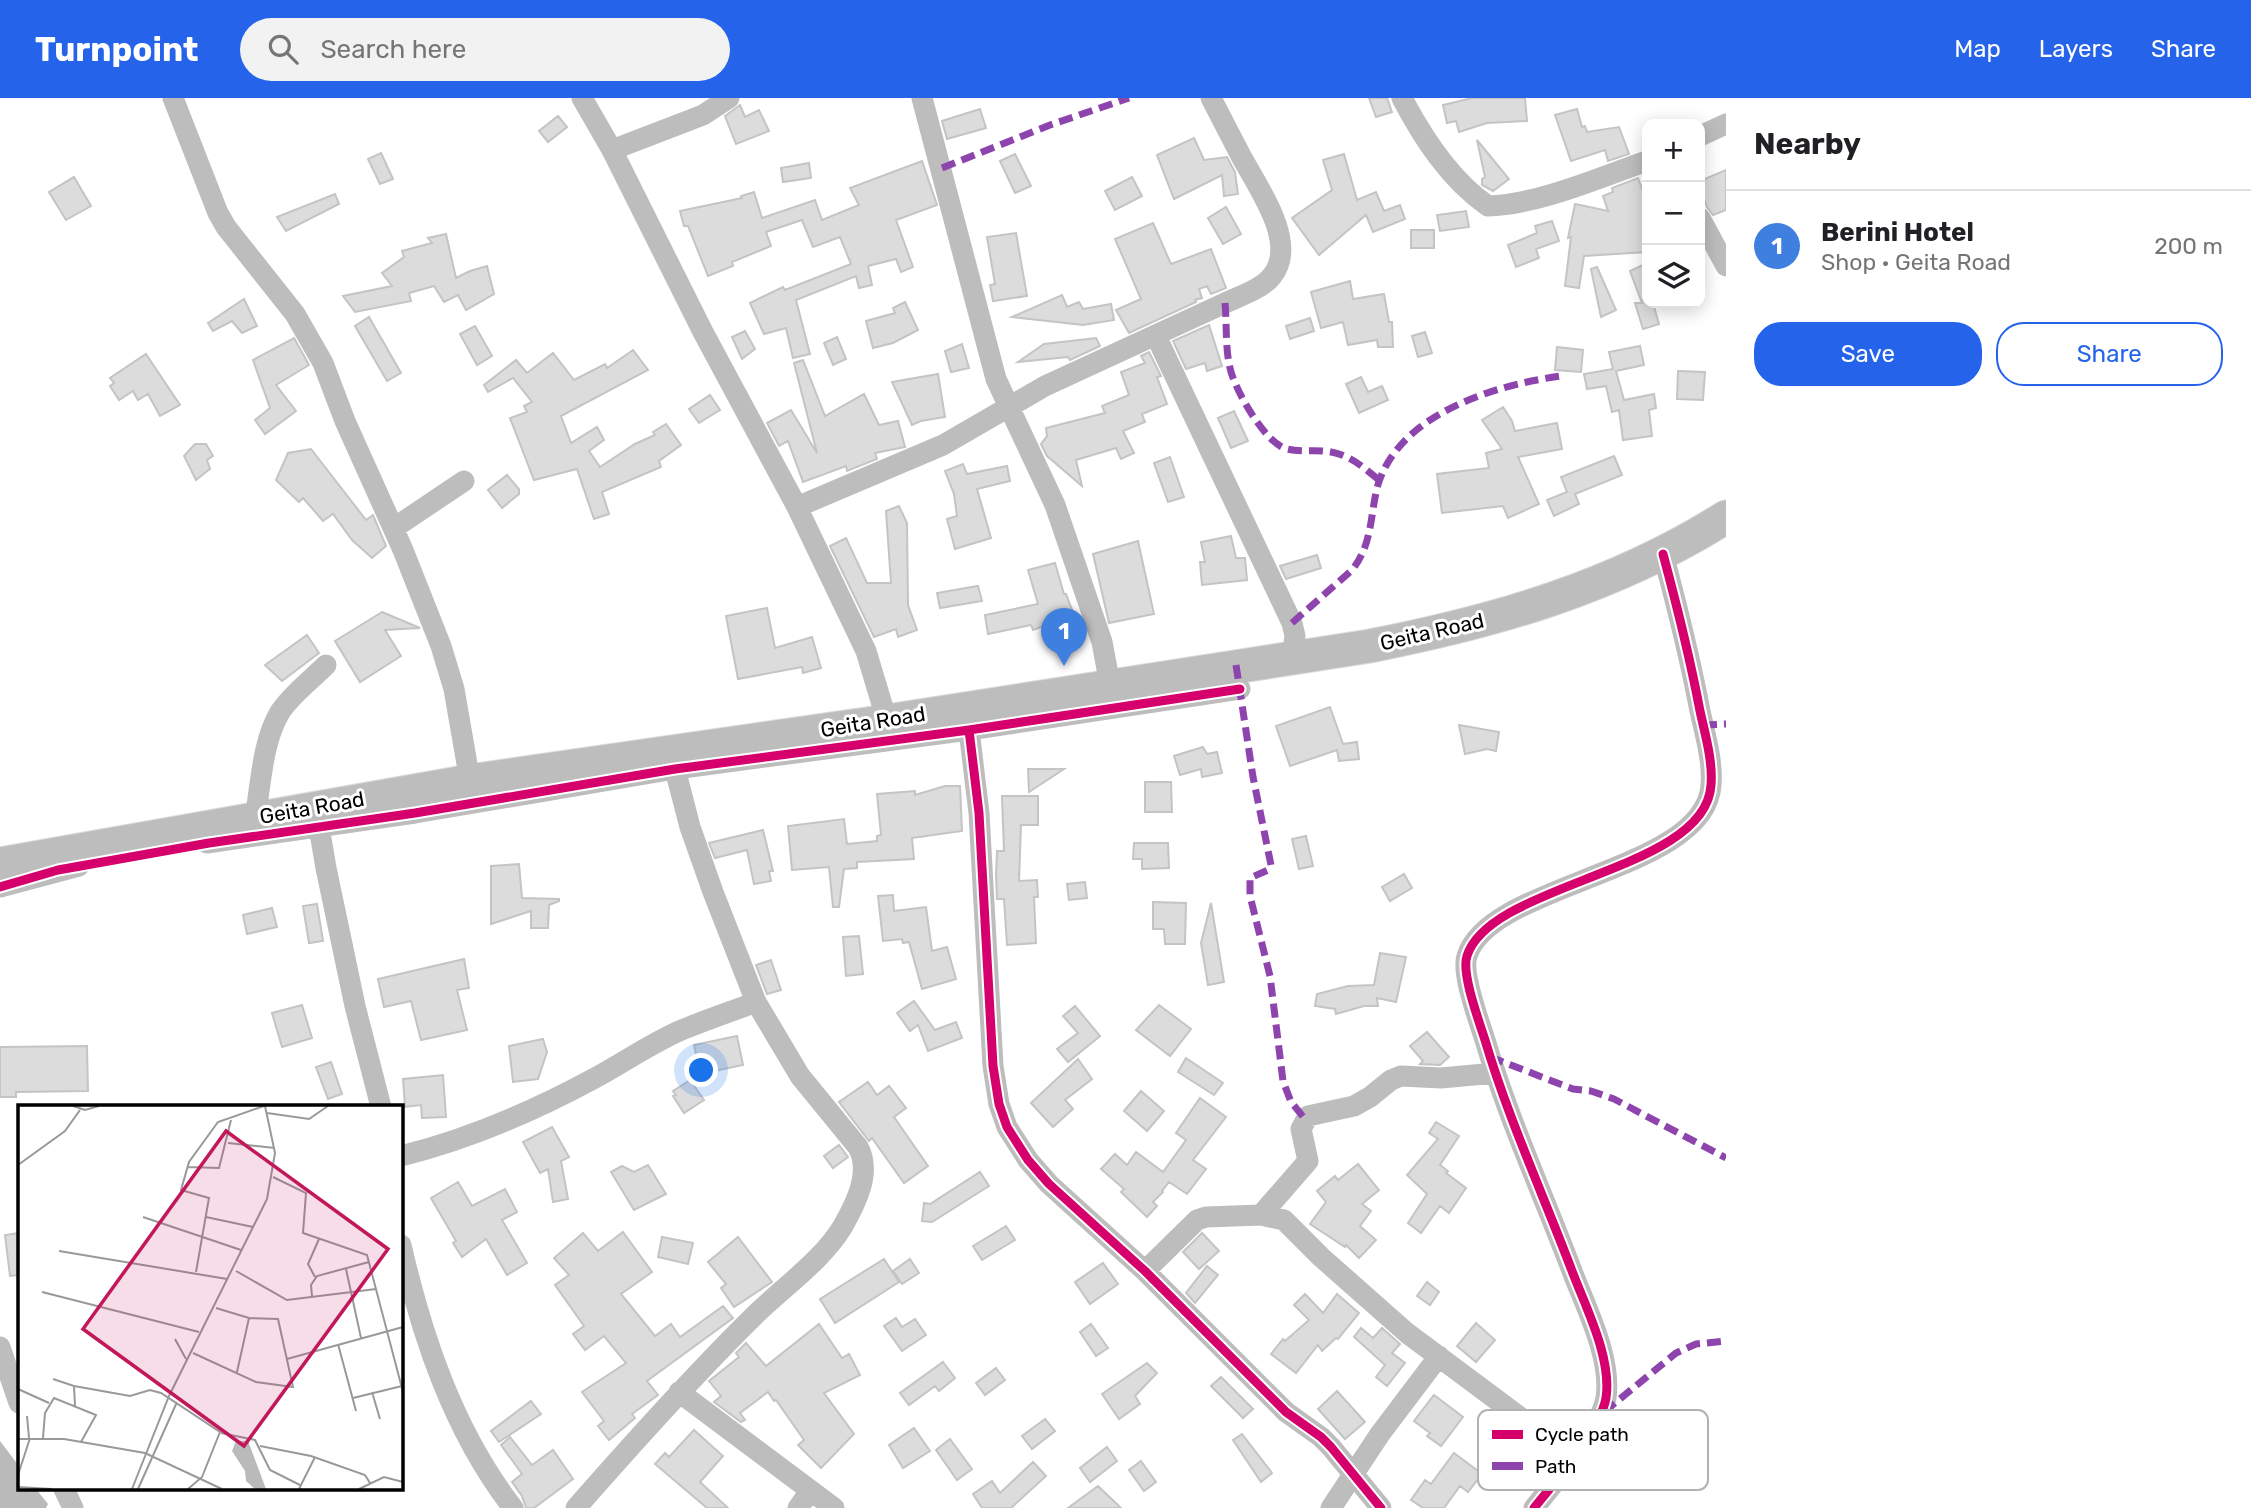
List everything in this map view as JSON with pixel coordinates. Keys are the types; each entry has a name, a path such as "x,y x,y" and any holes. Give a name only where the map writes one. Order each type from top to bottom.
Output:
{"highway":[{"name":"Geita Road","path":"0,864 470,780 887,720 1428,635 1586,589 1664,554 1726,517"}],"street":[{"path":"173,98 218,213 235,239 269,278 295,314 317,353 394,528 451,678 470,780"},
{"path":"582,98 612,150 703,331 797,507 866,651 887,720"},
{"path":"612,150 703,115 729,98"},
{"path":"922,98 996,379 1055,505 1098,629 1111,685"},
{"path":"797,507 943,444 1063,377 1156,337 1272,277 1282,252 1278,228 1211,98"},
{"path":"1402,98 1414,122 1443,163 1464,187 1488,206 1517,203 1574,187 1642,163"},
{"path":"1705,134 1726,124"},
{"path":"1705,227 1726,266"},
{"path":"1156,337 1292,623 1295,636 1292,658"},
{"path":"394,528 464,481"},
{"path":"1602,1410 1607,1377 1586,1309 1495,1073 1470,993 1466,958 1478,935 1493,922 1516,909 1613,869 1668,841 1692,824 1704,811 1712,786 1709,759 1688,647 1664,554"},
{"path":"255,818 275,723 282,709 326,665"},
{"path":"0,887 58,870 209,843 676,769 969,730 1007,722 1240,689"},
{"path":"969,730 979,813 993,1066 999,1104 1015,1142 1035,1168 1069,1203 1145,1271 1286,1412 1326,1442 1381,1508"},
{"path":"576,1508 679,1392 754,1315 831,1242 846,1219 865,1171 864,1158 858,1147 800,1076 757,1002 708,879 690,827 676,769"},
{"path":"319,827 355,1006 380,1105"},
{"path":"402,1156 485,1131 595,1078 676,1033 757,1002"},
{"path":"1261,1215 1308,1161 1301,1129 1308,1116 1354,1106 1401,1076 1450,1078 1495,1073"},
{"path":"1145,1271 1197,1220 1206,1217 1261,1215 1280,1218 1289,1223 1351,1284 1408,1333 1511,1410"},
{"path":"402,1249 417,1310 452,1405 486,1467 513,1508"},
{"path":"0,1347 18,1400"},
{"path":"1331,1508 1380,1434 1439,1356"},
{"path":"679,1392 804,1499 834,1508"},
{"path":"64,1490 73,1508"},
{"path":"1534,1508 1548,1490"}],"shaded area":[{"path":"0,1441 18,1465 18,1490 37,1490 48,1504 46,1508 0,1508"}],"building":[{"path":"1369,98 1387,98 1392,112 1376,117"},
{"path":"1472,98 1525,98 1527,121 1487,123 1459,132 1456,121 1447,123 1443,105"},
{"path":"740,105 745,117 759,110 769,131 736,144 725,116"},
{"path":"980,109 986,128 947,139 942,121"},
{"path":"1577,109 1582,127 1585,126 1587,132 1619,127 1629,154 1608,161 1605,150 1571,161 1555,115"},
{"path":"558,116 567,127 548,142 539,131"},
{"path":"1194,138 1204,160 1227,157 1235,172 1238,194 1224,196 1222,175 1174,199 1157,155"},
{"path":"1477,140 1509,179 1493,191 1482,185 1482,179 1485,177"},
{"path":"381,153 393,179 380,184 368,159"},
{"path":"1015,154 1031,186 1015,193 1000,161"},
{"path":"1344,154 1357,200 1376,192 1384,211 1400,205 1405,219 1373,232 1366,215 1319,255 1292,218 1332,190 1323,160"},
{"path":"922,161 937,205 896,220 913,267 901,272 896,259 868,266 872,285 859,288 856,276 796,300 810,354 793,358 786,328 764,334 750,303 783,287 785,290 851,264 840,237 813,247 802,220 766,232 771,246 732,262 733,266 708,276 688,226 684,226 680,211 742,198 741,196 754,192 762,218 815,200 822,220 859,205 850,188"},
{"path":"809,163 811,178 783,182 781,168"},
{"path":"1726,170 1726,210 1713,215 1707,207 1705,179"},
{"path":"74,177 91,206 66,220 49,192"},
{"path":"1132,177 1142,196 1115,210 1105,191"},
{"path":"1638,178 1642,189 1642,252 1584,256 1579,288 1565,286 1571,237 1568,238 1575,204 1608,211 1603,196 1613,192 1612,188"},
{"path":"335,194 339,204 286,231 277,217"},
{"path":"1226,207 1241,234 1223,244 1208,218"},
{"path":"1466,211 1469,227 1440,231 1437,215"},
{"path":"1552,221 1559,241 1536,249 1539,258 1516,267 1508,245 1537,233 1535,226"},
{"path":"1153,223 1171,264 1211,249 1226,288 1211,294 1207,286 1199,289 1202,298 1195,300 1196,302 1129,333 1116,310 1141,299 1115,239"},
{"path":"1411,230 1434,230 1434,248 1411,248"},
{"path":"1016,233 1027,296 993,301 990,285 995,284 987,237"},
{"path":"446,234 456,278 487,266 494,294 466,310 458,295 444,302 434,286 409,293 411,301 355,312 343,296 392,286 382,273 404,257 402,251 432,243 428,238"},
{"path":"1642,265 1642,303 1630,271"},
{"path":"1597,267 1616,310 1601,317 1591,269"},
{"path":"1350,281 1353,299 1384,294 1389,322 1392,322 1393,347 1378,347 1377,340 1348,345 1343,322 1321,328 1311,292"},
{"path":"1062,295 1067,307 1079,302 1083,309 1111,304 1114,320 1083,325 1012,317"},
{"path":"244,299 257,326 242,333 232,321 213,331 208,323"},
{"path":"905,302 918,330 893,343 873,348 866,321 895,313 893,308"},
{"path":"1635,303 1642,303 1642,308 1654,308 1659,324 1643,329"},
{"path":"369,317 401,373 387,381 355,326"},
{"path":"1310,318 1314,331 1290,339 1286,326"},
{"path":"1209,325 1222,366 1207,371 1205,363 1186,369 1173,341"},
{"path":"475,326 492,356 477,365 460,334"},
{"path":"745,331 755,349 742,359 732,337"},
{"path":"1425,332 1432,353 1418,357 1412,336"},
{"path":"837,337 846,359 833,365 824,343"},
{"path":"294,338 309,365 276,385 296,411 265,434 255,420 270,408 253,360"},
{"path":"1096,338 1100,346 1070,360 1068,357 1018,362 1044,344"},
{"path":"962,344 969,368 951,372 945,351"},
{"path":"1640,346 1644,365 1616,371 1624,400 1654,394 1656,408 1649,410 1652,436 1623,440 1619,410 1612,412 1606,386 1587,389 1584,374 1613,369 1609,352"},
{"path":"1557,347 1583,350 1581,372 1555,370"},
{"path":"633,350 648,370 561,416 571,443 597,427 604,440 589,451 600,467 635,444 655,435 653,432 666,424 681,445 659,461 661,467 602,492 609,514 594,519 577,469 534,480 510,418 527,412 524,406 532,402 513,378 488,392 484,385 516,360 527,373 553,353 574,380 605,364 607,368"},
{"path":"1149,352 1161,376 1157,377 1167,404 1142,414 1145,422 1123,431 1134,453 1121,459 1116,448 1076,460 1082,486 1047,456 1041,444 1047,436 1046,428 1105,413 1102,406 1129,395 1121,372 1145,363 1141,356"},
{"path":"146,354 180,405 160,416 148,394 138,400 133,391 119,400 110,386 114,383 110,378"},
{"path":"803,360 825,416 864,394 879,425 898,421 905,447 875,453 877,459 847,471 846,466 803,482 788,441 779,446 767,423 791,410 817,453 794,363"},
{"path":"1678,371 1705,372 1703,400 1677,399"},
{"path":"938,374 945,417 912,425 892,382"},
{"path":"1361,377 1368,392 1382,386 1388,400 1359,413 1346,384"},
{"path":"710,395 720,410 699,423 689,409"},
{"path":"1503,407 1515,431 1557,423 1562,449 1518,457 1539,504 1508,518 1503,506 1442,513 1437,474 1489,468 1486,453 1502,449 1482,420"},
{"path":"1234,411 1248,441 1231,448 1218,418"},
{"path":"195,444 206,444 213,456 207,460 210,469 196,480 184,456"},
{"path":"311,449 366,520 373,515 386,546 372,558 352,540 333,514 323,521 303,498 299,502 276,480 288,453"},
{"path":"1614,456 1622,475 1575,494 1579,504 1554,516 1547,500 1567,492 1561,477"},
{"path":"1170,457 1184,497 1168,502 1154,463"},
{"path":"963,464 967,474 1007,466 1010,481 977,489 991,538 955,549 947,519 957,516 954,494 945,471"},
{"path":"507,475 519,489 519,494 502,508 488,490"},
{"path":"899,506 907,523 908,605 917,630 898,637 896,629 874,637 830,546 846,538 867,583 891,583 886,511"},
{"path":"1231,536 1236,558 1245,558 1247,580 1202,585 1200,562 1205,562 1201,542"},
{"path":"1138,541 1154,614 1109,623 1093,554"},
{"path":"1317,555 1321,568 1286,579 1280,566"},
{"path":"1055,563 1064,594 1074,615 1033,630 1031,625 988,634 985,615 1038,604 1028,570"},
{"path":"978,586 982,601 940,608 937,593"},
{"path":"767,608 775,648 812,637 821,668 803,673 802,667 738,679 726,616"},
{"path":"382,612 420,628 385,630 401,656 360,682 335,641"},
{"path":"307,635 319,653 282,681 265,665"},
{"path":"1330,707 1343,744 1357,742 1359,759 1339,761 1337,750 1290,766 1276,726"},
{"path":"1459,725 1499,732 1496,751 1487,749 1465,754"},
{"path":"1203,747 1207,754 1217,752 1222,773 1202,777 1201,769 1180,775 1174,756"},
{"path":"1028,769 1064,769 1029,792"},
{"path":"1145,782 1171,782 1172,812 1145,812"},
{"path":"945,786 960,786 962,831 912,838 914,859 857,862 857,868 844,869 839,907 833,907 829,867 792,870 788,826 844,819 847,844 877,841 877,836 881,835 877,794 915,791 915,795"},
{"path":"1002,796 1038,796 1038,825 1021,825 1019,881 1037,880 1038,897 1034,897 1036,943 1007,945 1004,899 997,899 996,875 997,851 1004,851"},
{"path":"763,830 773,871 769,871 771,881 754,884 747,850 715,858 709,843"},
{"path":"1306,836 1313,866 1299,869 1292,839"},
{"path":"1134,843 1168,843 1169,868 1142,869 1142,859 1133,859"},
{"path":"519,864 522,898 559,899 549,905 548,928 531,928 531,911 491,924 491,866"},
{"path":"1404,874 1412,888 1390,901 1382,887"},
{"path":"1085,882 1087,898 1069,900 1067,884"},
{"path":"893,895 894,911 926,907 932,951 947,947 956,979 922,989 909,942 903,943 902,939 883,941 878,896"},
{"path":"1153,902 1186,903 1185,944 1165,944 1164,929 1153,929"},
{"path":"1211,903 1224,982 1208,985 1201,943"},
{"path":"317,904 323,941 309,943 303,906"},
{"path":"272,908 277,927 247,934 243,915"},
{"path":"859,936 863,974 846,976 843,937"},
{"path":"1380,953 1406,957 1396,1002 1377,998 1378,1006 1364,1006 1336,1014 1335,1009 1315,1006 1317,994 1348,986 1374,985"},
{"path":"464,959 469,988 457,990 467,1030 421,1040 411,1001 384,1007 378,979"},
{"path":"771,960 781,990 767,994 756,965"},
{"path":"914,1001 935,1030 956,1022 962,1038 928,1051 918,1025 910,1031 897,1013"},
{"path":"302,1005 312,1038 282,1047 272,1013"},
{"path":"1159,1005 1191,1029 1170,1056 1136,1030"},
{"path":"1075,1006 1100,1036 1068,1062 1057,1049 1078,1033 1063,1016"},
{"path":"1427,1032 1449,1057 1440,1065 1420,1064 1423,1061 1410,1046"},
{"path":"737,1036 743,1065 700,1074 694,1045"},
{"path":"543,1039 547,1052 538,1079 513,1082 509,1046"},
{"path":"87,1046 88,1091 16,1092 16,1097 0,1097 0,1047"},
{"path":"1186,1058 1223,1083 1214,1095 1178,1072"},
{"path":"1078,1059 1092,1079 1065,1100 1073,1109 1053,1127 1031,1103"},
{"path":"331,1062 342,1094 328,1099 316,1067"},
{"path":"443,1075 446,1117 422,1118 421,1105 405,1107 403,1079"},
{"path":"690,1080 704,1100 684,1113 673,1096 676,1095 673,1091"},
{"path":"868,1082 877,1095 889,1086 906,1108 894,1117 928,1166 904,1183 872,1138 869,1141 839,1102"},
{"path":"1141,1091 1164,1111 1147,1131 1124,1111"},
{"path":"1200,1098 1226,1117 1193,1160 1206,1169 1187,1194 1169,1182 1153,1202 1157,1206 1147,1217 1121,1192 1124,1189 1101,1169 1115,1154 1127,1165 1136,1152 1163,1172 1186,1140 1176,1133"},
{"path":"1436,1122 1459,1136 1440,1165 1466,1188 1449,1213 1440,1206 1421,1233 1408,1223 1427,1194 1407,1175 1438,1139 1429,1133"},
{"path":"552,1127 569,1157 561,1161 568,1199 553,1202 548,1169 540,1173 523,1142"},
{"path":"839,1145 848,1157 833,1168 824,1156"},
{"path":"1358,1164 1379,1190 1362,1204 1371,1211 1360,1226 1376,1240 1359,1258 1346,1245 1345,1247 1310,1224 1326,1202 1317,1191 1335,1176 1338,1180"},
{"path":"648,1165 666,1194 634,1210 611,1172 622,1166 634,1172"},
{"path":"980,1172 989,1186 932,1222 922,1221 924,1203 930,1204"},
{"path":"458,1182 472,1206 505,1189 517,1212 502,1220 527,1263 507,1275 486,1239 462,1257 453,1243 456,1241 431,1198"},
{"path":"1006,1226 1015,1240 982,1260 973,1246"},
{"path":"623,1232 652,1272 621,1294 655,1336 671,1324 680,1337 723,1306 733,1318 647,1381 658,1395 632,1414 635,1418 609,1440 598,1426 604,1421 582,1392 626,1363 604,1336 585,1350 573,1334 584,1326 555,1285 569,1275 554,1258 583,1233 598,1251"},
{"path":"18,1233 18,1275 10,1276 5,1235"},
{"path":"1202,1233 1219,1251 1199,1269 1183,1252"},
{"path":"662,1237 693,1243 688,1264 658,1257"},
{"path":"738,1237 772,1282 734,1307 721,1288 726,1284 708,1262"},
{"path":"884,1259 899,1282 835,1323 820,1299"},
{"path":"910,1259 919,1273 902,1284 893,1271"},
{"path":"1103,1263 1118,1284 1090,1304 1075,1282"},
{"path":"1207,1266 1218,1275 1195,1303 1186,1293"},
{"path":"1427,1282 1439,1292 1430,1305 1417,1296"},
{"path":"1305,1294 1323,1313 1337,1294 1359,1313 1338,1339 1322,1351 1318,1345 1296,1373 1271,1354 1283,1339 1285,1341 1309,1320 1294,1305"},
{"path":"896,1318 902,1327 915,1319 926,1335 902,1351 884,1326"},
{"path":"1476,1323 1495,1340 1476,1362 1457,1346"},
{"path":"819,1324 842,1358 849,1354 860,1375 824,1393 854,1434 821,1468 798,1445 804,1440 768,1392 740,1413 745,1420 741,1422 714,1402 721,1396 709,1381 739,1357 736,1353 746,1343 766,1366"},
{"path":"1091,1324 1108,1348 1096,1356 1080,1332"},
{"path":"1361,1328 1373,1338 1382,1328 1400,1344 1392,1353 1405,1363 1387,1386 1376,1377 1385,1365 1354,1337"},
{"path":"943,1362 955,1378 939,1391 935,1386 909,1405 900,1393"},
{"path":"1147,1363 1157,1373 1135,1396 1140,1404 1119,1419 1102,1394"},
{"path":"996,1368 1005,1380 985,1395 976,1383"},
{"path":"1221,1377 1253,1409 1243,1418 1211,1386"},
{"path":"1337,1391 1365,1422 1345,1439 1318,1409"},
{"path":"1434,1395 1463,1417 1441,1446 1427,1436 1430,1433 1414,1421"},
{"path":"531,1401 541,1414 499,1442 491,1431"},
{"path":"1045,1419 1055,1431 1032,1449 1022,1436"},
{"path":"914,1428 930,1451 903,1468 889,1445"},
{"path":"694,1430 723,1456 700,1482 728,1508 707,1508 655,1464 665,1453 669,1457"},
{"path":"1242,1434 1272,1473 1261,1482 1233,1440"},
{"path":"510,1437 532,1465 553,1450 573,1479 534,1508 526,1508 522,1496 512,1482 522,1474 501,1445"},
{"path":"950,1439 972,1469 957,1480 936,1450"},
{"path":"1107,1447 1117,1461 1090,1482 1080,1468"},
{"path":"1454,1453 1478,1471 1478,1479 1468,1492 1460,1486 1444,1508 1423,1508 1411,1500 1425,1480 1431,1484"},
{"path":"1141,1461 1156,1482 1144,1491 1129,1470"},
{"path":"1033,1462 1046,1476 1011,1508 982,1508 973,1494 992,1481 1000,1493"},
{"path":"1098,1486 1121,1508 1068,1508"}],"marked path":[{"path":"942,168 1050,125 1129,98"},
{"path":"1225,303 1230,368 1244,401 1269,437 1287,449 1333,452 1348,457 1380,481"},
{"path":"1292,623 1359,561 1367,541 1377,488 1388,462 1405,441 1427,422 1479,396 1535,380 1561,376"},
{"path":"1236,665 1253,777 1271,865 1268,870 1250,878 1250,896 1270,976 1283,1081 1291,1102 1305,1119"},
{"path":"1703,725 1726,724"},
{"path":"1490,1057 1573,1089 1591,1091 1614,1099 1726,1158"},
{"path":"1606,1410 1676,1353 1696,1344 1726,1341"}],"cycle path":[{"path":"1602,1410 1607,1383 1602,1350 1494,1069 1472,997 1466,964 1467,956 1484,931 1514,910 1638,858 1674,838 1700,814 1711,785 1710,757 1688,652 1663,554"},
{"path":"0,887 58,870 209,843 415,813 675,769 969,730 1240,689"},
{"path":"969,730 979,813 993,1066 999,1104 1007,1127 1028,1160 1049,1184 1145,1271 1286,1412 1321,1437 1381,1508"},
{"path":"1534,1508 1548,1490"}],"place":[{"name":"Berini Hotel","path":"1064,666"}]}
